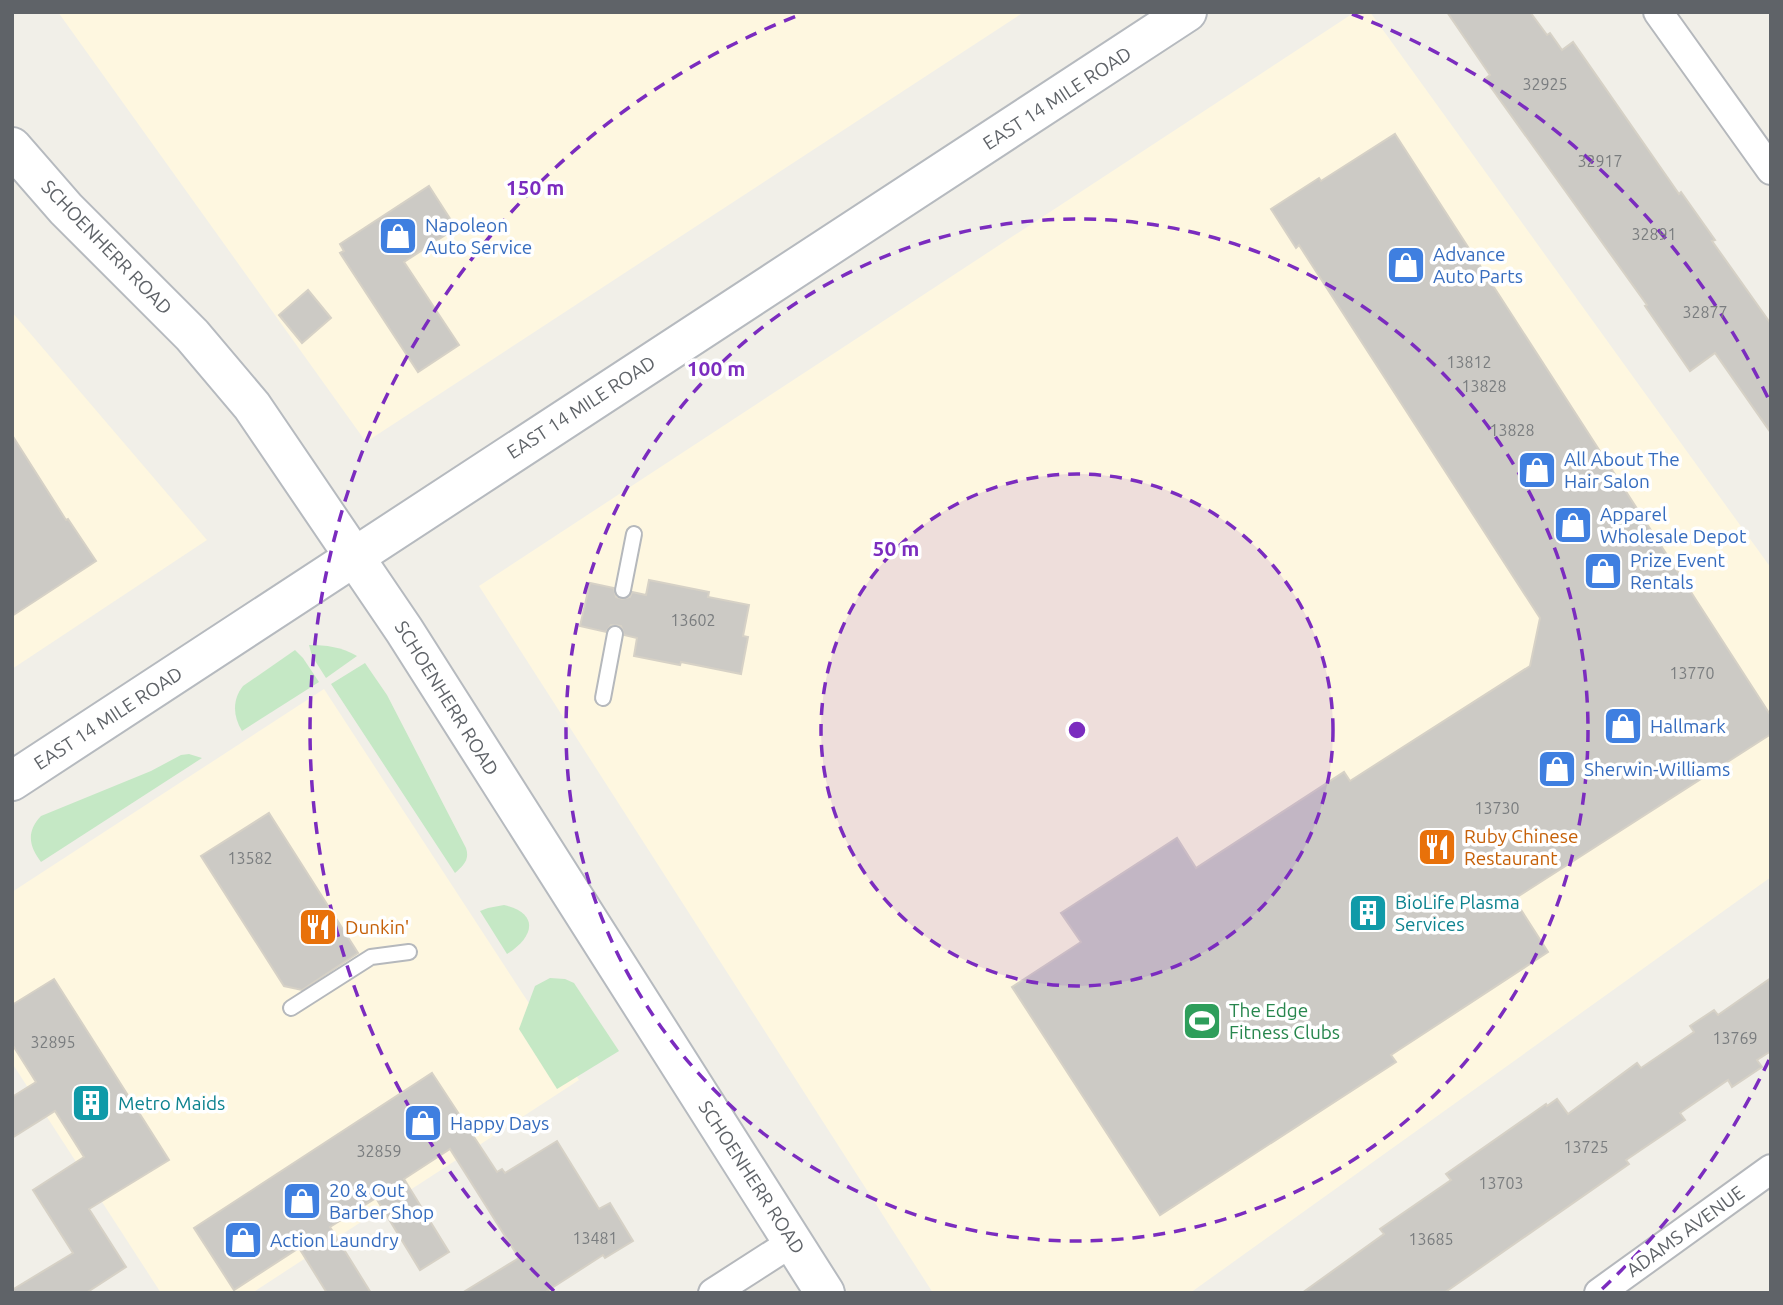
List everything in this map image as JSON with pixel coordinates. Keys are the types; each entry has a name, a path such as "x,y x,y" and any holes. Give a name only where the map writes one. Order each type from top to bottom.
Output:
{"main road":[{"name":"EAST 14 MILE ROAD","path":"12,781 1187,12"},
{"name":"SCHOENHERR ROAD","path":"12,147 66,208 209,353 252,406 355,556 825,1293"}],"street":[{"path":"1658,12 1771,170"},
{"name":"ADAMS AVENUE","path":"1599,1293 1771,1169"},
{"path":"713,1293 794,1241"}],"lane":[{"path":"624,590 634,534"},
{"path":"603,698 615,634"},
{"path":"291,1008 371,957 409,952"}],"shaded area":[{"path":"58,12 1024,12 366,442"},
{"path":"1355,12 1370,12 1771,568 1771,877 1190,1293 933,1293 479,586"},
{"path":"12,312 207,540 12,669"},
{"path":"324,689 579,1080 252,1293 161,1293 12,1063 12,892"}],"green space":[{"path":"309,645 334,647 357,656 326,678 312,656"},
{"path":"295,650 319,682 242,731 235,708 239,691"},
{"path":"365,663 387,695 466,848 466,859 455,873 331,684"},
{"path":"189,754 202,758 41,862 32,845 31,833 41,816 151,771 181,755"},
{"path":"504,905 524,914 529,927 523,941 507,954 480,911"},
{"path":"550,978 574,983 619,1051 557,1089 519,1029 535,986"}],"building":[{"path":"1447,12 1530,12 1562,50 1573,42 1679,194 1681,192 1715,240 1712,241 1771,324 1771,433 1715,353 1690,371 1645,306 1647,305 1485,79 1490,75"},
{"path":"1395,134 1771,716 1771,734 1514,899 1548,952 1391,1055 1396,1062 1160,1215 1012,987 1081,942 1061,913 1177,838 1196,868 1344,772 1350,781 1530,666 1540,618 1299,245 1296,248 1271,209"},
{"path":"429,186 456,228 404,262 459,345 418,372 340,253 344,251 340,244"},
{"path":"308,290 331,318 302,343 279,315"},
{"path":"12,435 66,520 68,519 96,561 12,616"},
{"path":"649,580 709,592 708,597 749,605 743,636 748,637 741,674 634,656 637,638 624,635 621,626 611,625 606,632 580,626 590,583 614,588 616,597 622,599 630,597 632,592 646,595"},
{"path":"269,813 358,953 302,990 284,986 201,856"},
{"path":"1771,978 1771,1051 1757,1060 1762,1067 1732,1087 1728,1080 1680,1113 1685,1120 1626,1160 1629,1164 1444,1293 1302,1293 1384,1234 1380,1229 1451,1180 1446,1174 1546,1104 1547,1106 1557,1099 1568,1114 1637,1063 1641,1068 1694,1032 1690,1026 1714,1010 1718,1015"},
{"path":"54,979 169,1160 89,1209 126,1267 86,1293 12,1293 12,1290 73,1253 33,1190 84,1157 55,1111 12,1138 12,1097 36,1082 12,1044 12,1005"},
{"path":"432,1073 497,1172 502,1169 505,1173 557,1141 599,1209 610,1203 633,1241 605,1258 603,1255 544,1293 462,1293 519,1258 450,1149 404,1179 449,1252 420,1270 376,1198 330,1227 371,1293 327,1293 299,1248 234,1290 194,1228"}],"place":[{"name":"Napoleon Auto Service","path":"398,236"},
{"name":"Advance Auto Parts","path":"1406,265"},
{"name":"All About The Hair Salon","path":"1537,470"},
{"name":"Apparel Wholesale Depot","path":"1573,525"},
{"name":"Prize Event Rentals","path":"1603,571"},
{"name":"Hallmark","path":"1623,726"},
{"name":"Sherwin-Williams","path":"1557,769"},
{"name":"Ruby Chinese Restaurant","path":"1437,847"},
{"name":"BioLife Plasma Services","path":"1368,913"},
{"name":"Dunkin'","path":"318,927"},
{"name":"The Edge Fitness Clubs","path":"1202,1021"},
{"name":"Metro Maids","path":"91,1103"},
{"name":"Happy Days","path":"423,1123"},
{"name":"20 & Out Barber Shop","path":"302,1201"},
{"name":"Action Laundry","path":"243,1240"}]}
